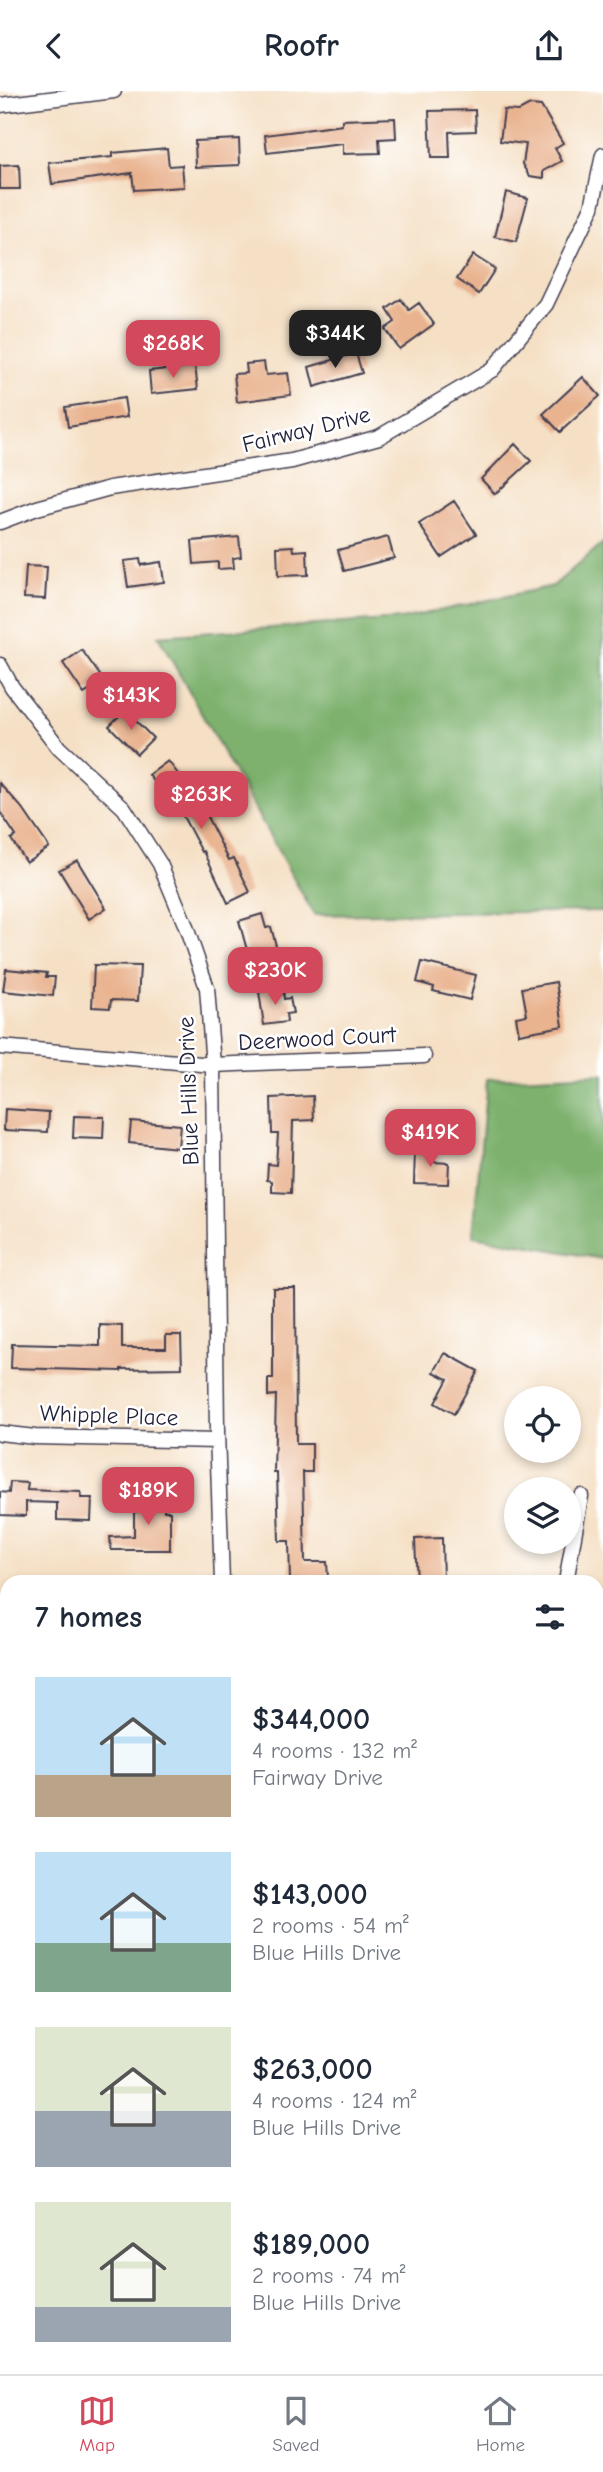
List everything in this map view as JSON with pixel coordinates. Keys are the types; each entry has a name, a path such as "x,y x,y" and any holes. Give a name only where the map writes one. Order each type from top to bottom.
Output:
{"street":[{"path":"0,106 114,91"},
{"name":"Fairway Drive","path":"0,522 37,507 110,488 292,461 379,437 492,370 545,304 592,207 603,155"},
{"name":"Blue Hills Drive","path":"0,665 12,687 59,748 124,808 160,864 186,924 207,988 213,1065 217,1441 222,1575"},
{"name":"Deerwood Court","path":"0,1047 213,1065 424,1056"},
{"name":"Whipple Place","path":"0,1433 35,1437 217,1441"},
{"path":"567,1575 571,1554"}],"green space":[{"path":"603,543 603,911 314,915 158,636 401,619 553,586"},
{"path":"603,1074 603,1259 473,1236 487,1079"}],"building":[{"path":"530,105 541,106 563,143 555,148 562,161 544,171 544,178 530,176 523,164 526,144 500,141 504,110 519,111"},
{"path":"475,110 476,131 449,132 450,158 431,158 429,111"},
{"path":"395,118 396,138 379,139 380,153 343,154 343,144 267,153 265,135 342,125 342,120"},
{"path":"239,139 240,165 196,167 195,141"},
{"path":"167,148 169,166 182,165 184,187 134,190 132,173 52,184 49,163"},
{"path":"19,165 20,189 0,189 0,166"},
{"path":"506,192 528,198 516,242 495,237"},
{"path":"473,255 495,269 479,294 457,279"},
{"path":"401,299 409,310 419,303 434,324 399,349 385,329 395,322 387,309"},
{"path":"356,353 362,373 314,387 309,367"},
{"path":"264,362 266,375 288,373 291,395 237,402 234,374 247,373 246,364"},
{"path":"195,366 198,389 151,394 149,371"},
{"path":"583,377 600,396 560,432 543,414"},
{"path":"124,398 127,417 68,427 65,407"},
{"path":"515,444 531,461 495,494 481,479"},
{"path":"454,501 476,534 441,557 419,524"},
{"path":"239,537 241,557 233,558 234,568 218,569 218,562 194,564 192,541"},
{"path":"388,537 394,558 344,571 338,550"},
{"path":"293,546 294,551 307,550 308,575 278,576 277,547"},
{"path":"140,559 141,565 161,562 164,582 128,587 124,561"},
{"path":"26,566 47,567 45,599 24,598"},
{"path":"82,650 104,681 84,694 63,663"},
{"path":"125,710 153,738 137,754 109,726"},
{"path":"168,761 199,801 229,860 234,858 250,892 228,903 204,851 202,852 177,805 174,807 149,775"},
{"path":"0,783 23,809 49,847 26,862 11,839 16,836 0,812"},
{"path":"77,860 106,908 89,919 59,870"},
{"path":"262,914 266,928 271,927 278,953 250,961 239,921"},
{"path":"422,962 476,975 470,1000 433,991 434,987 417,982"},
{"path":"94,965 140,966 138,1001 111,1000 110,1008 92,1007"},
{"path":"6,969 47,973 46,977 55,977 53,996 3,991"},
{"path":"556,982 563,1026 519,1034 516,1017 527,1015 522,988"},
{"path":"283,989 284,999 290,998 293,1013 286,1014 287,1022 264,1025 259,992"},
{"path":"313,1096 314,1120 293,1121 291,1193 272,1192 272,1181 267,1180 268,1164 276,1165 278,1133 272,1133 271,1098"},
{"path":"5,1109 49,1112 48,1132 4,1130"},
{"path":"74,1116 104,1117 103,1139 73,1138"},
{"path":"131,1121 180,1125 178,1148 129,1143"},
{"path":"415,1150 433,1151 433,1162 449,1163 448,1184 414,1183"},
{"path":"273,1288 295,1288 296,1444 312,1444 312,1472 303,1472 305,1562 327,1562 328,1575 290,1575 289,1541 279,1541 277,1473 274,1473 276,1395 268,1396 268,1379 273,1379"},
{"path":"100,1325 122,1326 122,1348 166,1348 166,1335 181,1335 182,1368 121,1371 11,1368 12,1344 100,1346"},
{"path":"445,1353 478,1371 454,1414 435,1403 448,1379 434,1372"},
{"path":"10,1482 28,1483 27,1490 81,1492 81,1498 92,1498 91,1521 57,1520 57,1503 26,1502 26,1516 0,1515 0,1492 9,1493"},
{"path":"164,1491 164,1511 170,1511 170,1550 111,1550 110,1537 134,1536 134,1512 145,1511 144,1492"},
{"path":"442,1538 443,1575 417,1575 415,1539"}]}
